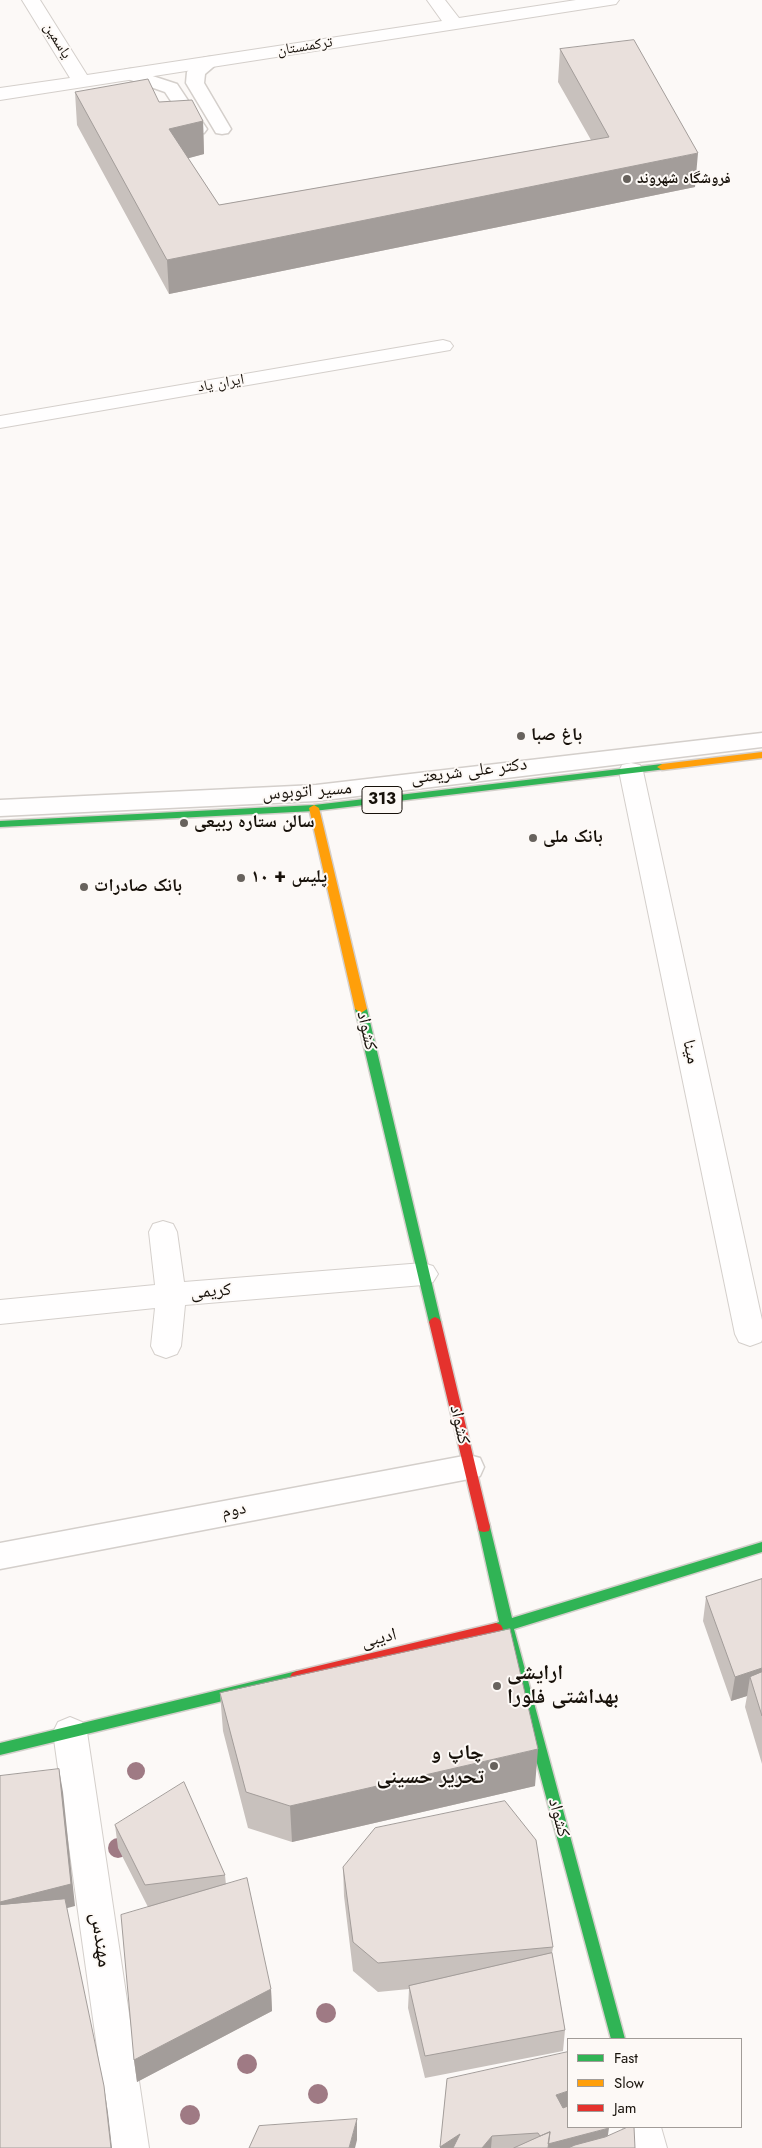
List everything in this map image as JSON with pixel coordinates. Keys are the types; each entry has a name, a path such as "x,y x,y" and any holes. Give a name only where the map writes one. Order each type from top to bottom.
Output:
{"street":[{"name":"یاسمین","path":"31,0 82,82"},
{"path":"436,0 454,24"},
{"name":"ترکمنستان","path":"0,94 610,0"},
{"name":"ایران یاد","path":"0,422 443,346"},
{"name":"دکتر علی شریعتی","path":"0,824 314,808 762,755"},
{"name":"مینا","path":"631,771 750,1334"},
{"name":"کشواد","path":"314,808 507,1626 618,2038"},
{"path":"163,1232 171,1295 166,1346"},
{"name":"کریمی","path":"0,1312 171,1295 423,1274"},
{"name":"ادیبی","path":"0,1749 507,1626 762,1547"},
{"name":"مهندس","path":"70,1732 130,2148"},
{"path":"642,2128 648,2148"}],"lane":[{"path":"210,62 196,72 194,83 222,129"},
{"path":"130,74 172,88 200,132"},
{"name":"مسیر اتوبوس","path":"0,808 316,793 762,740"},
{"name":"دوم","path":"0,1556 469,1467"}],"building":[{"path":"634,40 698,153 167,260 75,92 148,79 159,102 192,100 203,121 169,129 219,205 609,137 560,49"},
{"path":"762,1579 762,1668 735,1677 706,1597"},
{"path":"510,1629 538,1749 290,1806 246,1792 220,1693"},
{"path":"762,1672 762,1716 750,1677"},
{"path":"59,1769 71,1884 0,1902 0,1776"},
{"path":"184,1782 225,1875 145,1885 115,1825"},
{"path":"505,1801 536,1840 553,1947 378,1963 353,1942 343,1867 375,1828"},
{"path":"247,1878 271,1989 134,2060 121,1915"},
{"path":"65,1899 104,2086 111,2148 0,2148 0,1905"},
{"path":"552,1953 565,2030 425,2056 409,1986"},
{"path":"567,2052 567,2091 556,2095 563,2108 567,2106 567,2128 609,2128 548,2144 550,2132 540,2136 538,2133 492,2136 482,2148 453,2148 460,2134 440,2147 447,2079"},
{"path":"357,2119 349,2148 249,2148 259,2126"},
{"path":"626,2128 634,2128 635,2148 568,2148 575,2145 605,2137"},
{"path":"550,2132 548,2148 514,2148"}],"traffic: fast":[{"path":"0,824 314,808 662,767"},
{"path":"361,1009 435,1322"},
{"path":"484,1527 507,1626 618,2038"},
{"path":"496,1629 762,1547"},
{"path":"0,1749 297,1677"}],"traffic: slow":[{"path":"662,767 762,755"},
{"path":"314,808 361,1009"}],"traffic: jam":[{"path":"435,1322 484,1527"},
{"path":"297,1677 496,1629"}],"place":[{"name":"فروشگاه شهروند","path":"627,179"},
{"name":"باغ صبا","path":"521,736"},
{"name":"سالن ستاره ربیعی","path":"184,823"},
{"name":"بانک ملی","path":"533,838"},
{"name":"پلیس + ۱۰","path":"241,878"},
{"name":"بانک صادرات","path":"84,887"},
{"name":"ارایشی بهداشتی فلورا","path":"497,1686"},
{"name":"چاپ و تحریر حسینی","path":"494,1766"}]}
